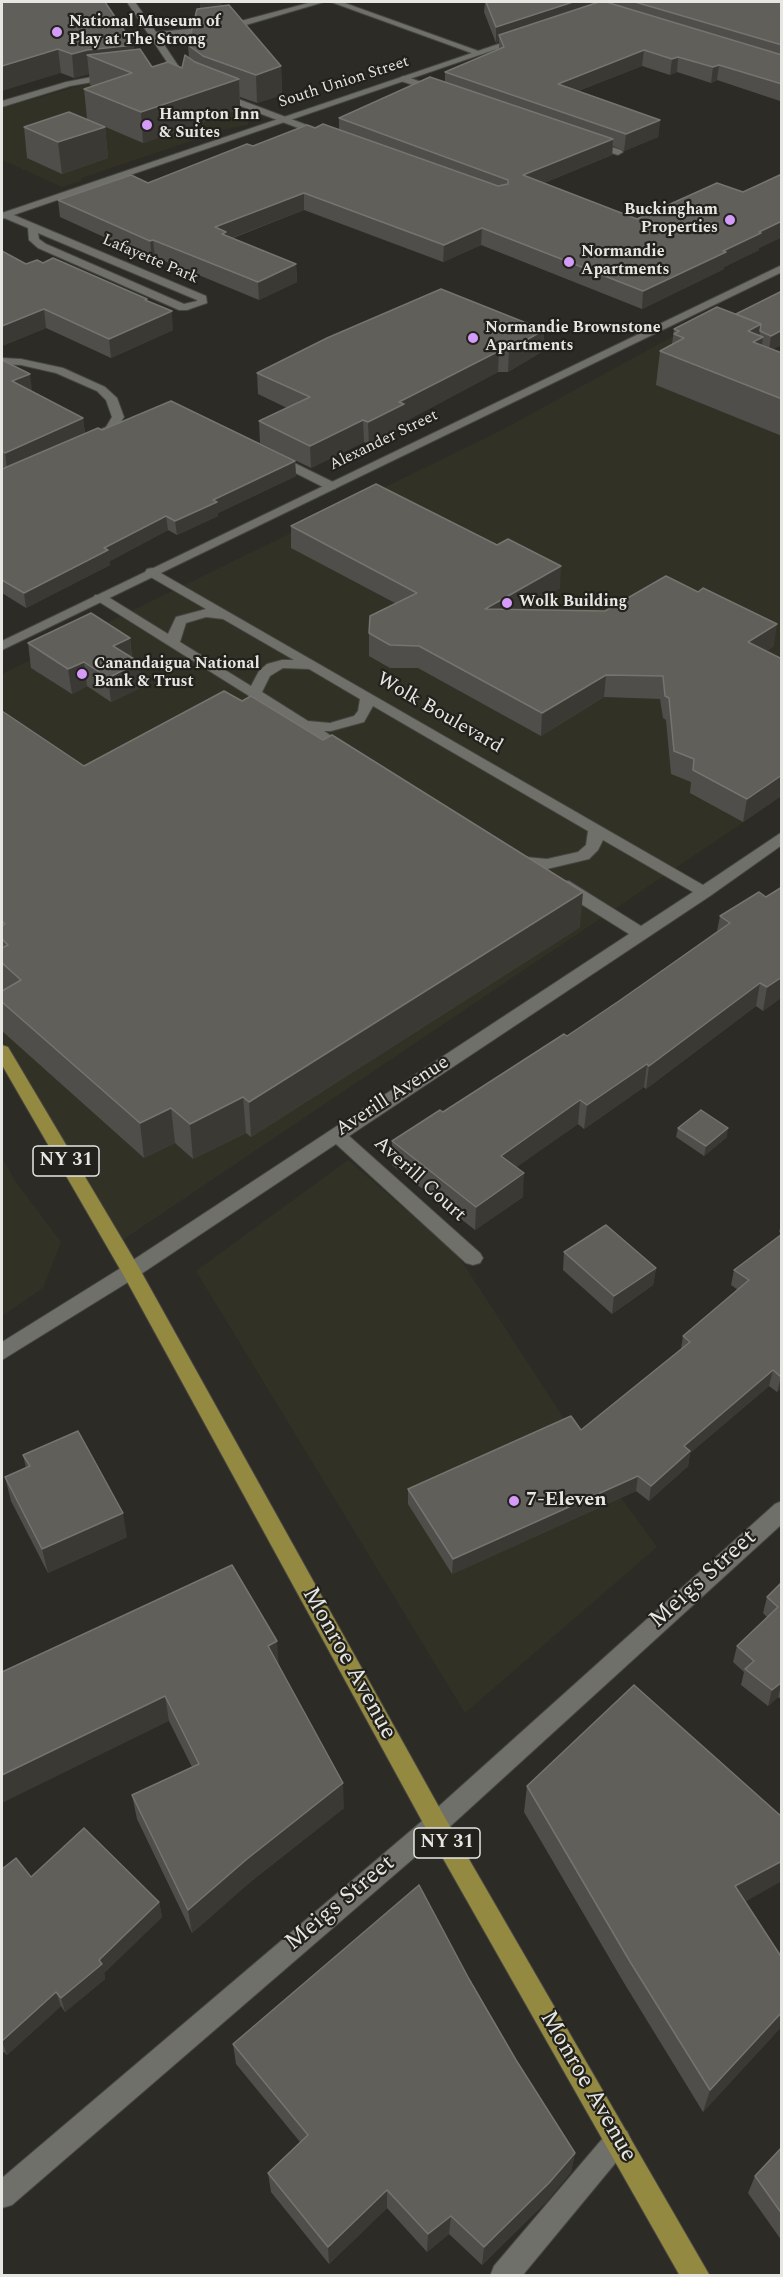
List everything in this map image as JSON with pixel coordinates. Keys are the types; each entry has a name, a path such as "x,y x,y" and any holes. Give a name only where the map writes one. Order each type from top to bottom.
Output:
{"main road":[{"name":"Monroe Avenue","path":"2,1051 131,1271 436,1824 696,2276"}],"street":[{"path":"131,2 155,35 172,70 201,88"},
{"path":"155,35 222,29 320,2"},
{"path":"335,2 480,53"},
{"name":"South Union Street","path":"3,215 536,34"},
{"path":"2,104 69,84 120,75"},
{"path":"404,79 449,94"},
{"path":"212,92 337,139"},
{"path":"584,141 618,152"},
{"path":"3,215 33,229"},
{"name":"Lafayette Park","path":"33,229 129,267 202,298 202,303 183,308 42,246 34,240 33,229"},
{"path":"108,275 129,267"},
{"name":"Alexander Street","path":"2,646 782,268"},
{"path":"675,319 691,326"},
{"path":"2,361 39,365 59,370 91,383 111,398 118,417 110,429 82,443"},
{"path":"261,451 331,486"},
{"name":"Wolk Boulevard","path":"152,572 704,892"},
{"path":"100,598 358,758"},
{"path":"173,643 175,631 181,620 205,613 227,615"},
{"path":"254,694 264,674 272,667 282,664 312,665"},
{"path":"305,725 331,727 359,718 365,711 368,698"},
{"path":"595,828 596,839 593,847 583,856 548,864 520,859 641,934"},
{"name":"Averill Avenue","path":"2,1352 131,1271 704,892 782,837"},
{"name":"Averill Court","path":"336,1134 472,1258"},
{"name":"Meigs Street","path":"2,2194 436,1824 782,1510"},
{"path":"504,2276 618,2140"}],"shaded area":[{"path":"90,83 241,110 251,114 241,118 248,122 248,125 226,129 82,178 81,181 62,187 2,160 2,108"},
{"path":"677,334 781,377 781,797 121,1241 2,1039 2,674 500,431"},
{"path":"2,1157 15,1181 61,1242 43,1288 2,1316"},
{"path":"348,1160 457,1254 572,1431 657,1547 465,1713 196,1271"}],"building":[{"name":"National Museum of Play at The Strong","path":"2,2 105,2 134,45 87,50 72,54 58,49 2,66"},
{"path":"486,2 573,2 496,27"},
{"path":"599,2 606,2 782,55 782,84 719,65 713,67 678,57 672,59 644,50 558,84 660,120 626,134 445,72 504,47 499,35"},
{"path":"635,2 782,2 782,45"},
{"path":"229,5 281,66 256,75 203,56 188,45 197,9"},
{"path":"140,49 152,67 168,62 182,68 185,55 195,62 239,79 141,112 84,89 132,73 87,55"},
{"path":"430,77 613,139 523,175 637,219 717,183 743,192 782,174 782,221 723,251 726,252 643,291 482,228 444,245 304,193 215,227 226,232 222,234 296,264 258,282 153,240 150,241 58,200 131,175 148,183 247,144 253,146 307,125 315,128 323,124 498,186 508,184 508,180 339,118"},
{"path":"69,112 105,127 58,142 24,127"},
{"path":"2,251 26,264 37,260 43,263 53,258 172,311 109,339 44,309 2,326"},
{"path":"441,289 544,330 509,350 499,351 399,402 404,404 368,422 363,420 310,446 259,421 310,397 257,373 327,338"},
{"path":"782,291 782,330 771,336 760,331 761,324 736,314"},
{"path":"717,307 761,324 748,331 763,337 753,342 782,353 782,399 660,351 684,338 674,334 679,331 674,329"},
{"path":"2,360 30,374 12,381 83,418 5,453 2,451"},
{"path":"171,401 295,461 175,521 166,516 104,548 108,550 24,593 2,580 2,469 98,428 102,430"},
{"path":"376,484 497,545 508,539 561,566 485,609 605,611 666,576 698,592 703,588 777,624 748,642 782,659 782,775 747,799 693,770 694,759 674,751 669,698 665,696 663,676 606,675 542,713 419,646 390,645 369,633 370,616 417,593 291,526"},
{"path":"91,613 130,638 113,646 139,662 108,678 84,662 68,669 28,643"},
{"path":"224,691 242,701 251,696 323,740 332,735 583,892 249,1102 243,1097 190,1124 171,1108 140,1123 2,1002 2,991 21,980 2,963 2,948 8,945 2,939 2,926 5,924 2,921 2,711 84,766"},
{"path":"782,887 782,977 767,987 760,983 649,1066 647,1064 587,1105 580,1100 501,1156 524,1173 476,1207 392,1141 440,1110 443,1112 564,1034 567,1036 619,1001 730,923 720,916 759,892 766,897"},
{"path":"701,1110 728,1128 706,1146 678,1128"},
{"path":"606,1225 656,1268 614,1296 564,1252"},
{"path":"782,1234 781,1377 773,1370 684,1446 690,1451 651,1486 638,1476 453,1559 408,1489 571,1416 581,1430 690,1342 683,1336 749,1280 734,1270"},
{"path":"78,1431 123,1513 42,1549 5,1477 30,1466 23,1455"},
{"path":"232,1565 277,1641 268,1646 343,1783 247,1859 188,1910 132,1795 199,1764 165,1696 2,1775 2,1672"},
{"path":"782,1582 782,1682 772,1690 745,1669 754,1661 737,1646 778,1607 767,1597"},
{"path":"634,1685 782,1817 782,1861 735,1886 782,1958 782,2012 710,2090 629,1960 527,1786"},
{"path":"84,1828 159,1902 99,1960 102,1964 61,1998 56,1992 2,2041 2,1869 16,1858 31,1877"},
{"path":"419,1885 469,1979 516,2060 575,2153 549,2183 484,2247 451,2216 428,2234 387,2190 328,2247 268,2173 308,2135 233,2044"},
{"path":"782,2147 782,2214 755,2176"}],"place":[{"name":"National Museum of Play at The Strong","path":"57,32"},
{"name":"Hampton Inn & Suites","path":"147,125"},
{"name":"Buckingham Properties","path":"730,220"},
{"name":"Normandie Apartments","path":"569,262"},
{"name":"Normandie Brownstone Apartments","path":"473,338"},
{"name":"Wolk Building","path":"507,603"},
{"name":"Canandaigua National Bank & Trust","path":"82,674"},
{"name":"7-Eleven","path":"514,1501"}]}
